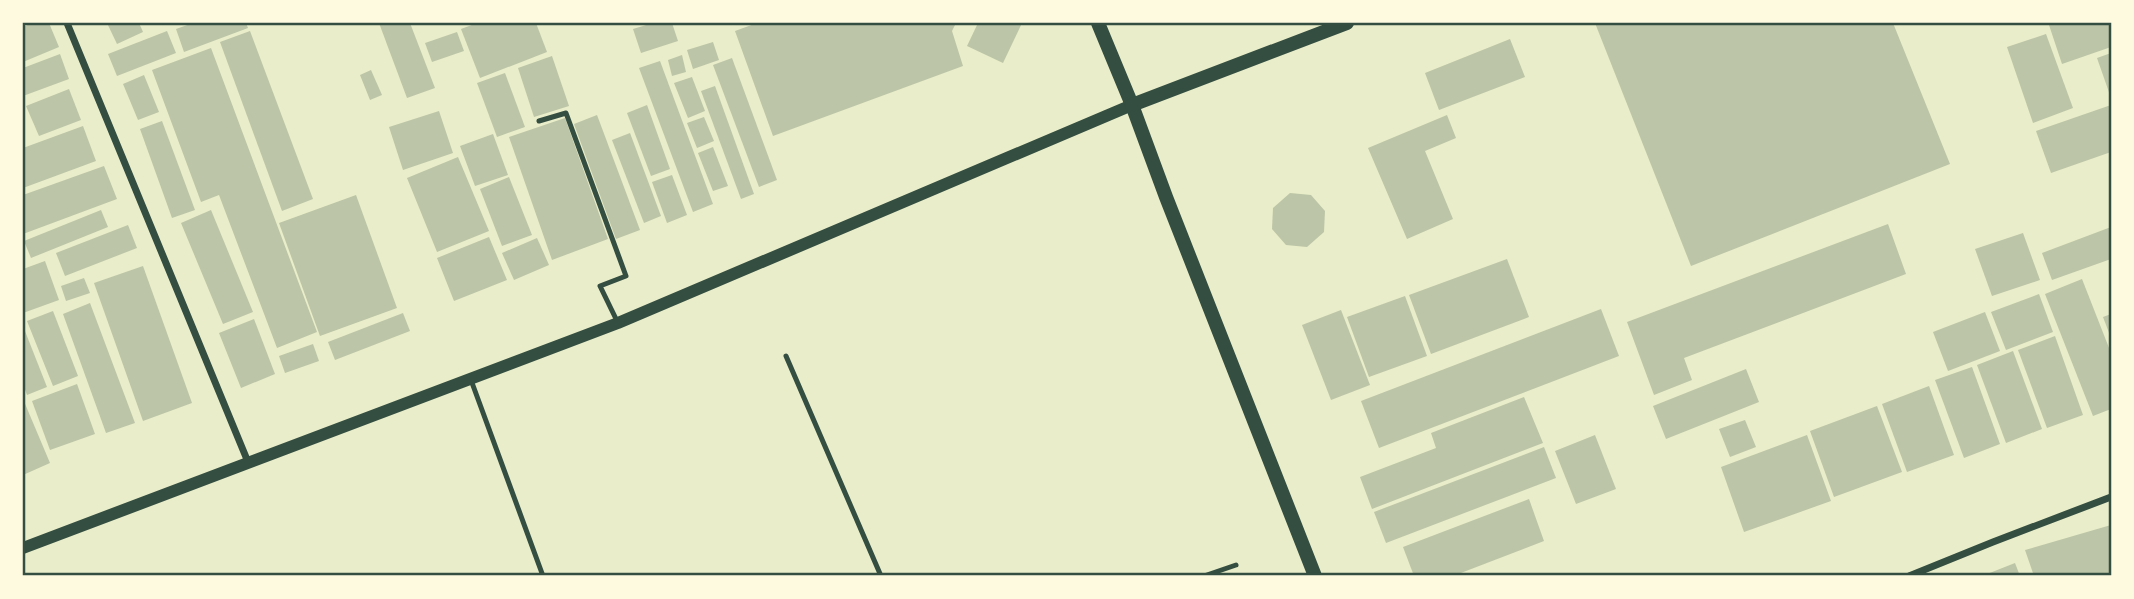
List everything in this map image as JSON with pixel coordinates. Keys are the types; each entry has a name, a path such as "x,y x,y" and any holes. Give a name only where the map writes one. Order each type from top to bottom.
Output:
{"main road":[{"path":"1098,23 1315,576"},
{"path":"1132,105 1347,23"}],"street":[{"path":"67,23 248,462"},
{"path":"23,548 618,323 1132,105"},
{"path":"1909,576 2111,496"}],"lane":[{"path":"539,121 566,113 626,276 600,286 618,323"},
{"path":"786,356 881,576"},
{"path":"471,380 543,576"},
{"path":"1204,576 1236,565"}],"building":[{"path":"32,23 49,23 59,47 23,62 23,27"},
{"path":"107,23 139,23 143,32 117,44"},
{"path":"193,23 246,23 248,28 184,52 176,29"},
{"path":"379,23 410,23 435,88 407,98"},
{"path":"477,23 536,23 547,52 480,78 461,29"},
{"path":"653,23 672,23 678,41 641,53 633,29"},
{"path":"757,23 956,23 952,31 963,66 773,136 735,31"},
{"path":"978,23 1022,23 1003,63 967,46"},
{"path":"1595,23 1893,23 1950,164 1691,266"},
{"path":"2111,23 2111,47 2062,64 2049,25"},
{"path":"167,31 176,53 117,76 108,54"},
{"path":"250,31 313,199 282,211 220,42"},
{"path":"457,32 464,51 432,62 425,43"},
{"path":"2046,34 2073,108 2033,123 2007,47"},
{"path":"1510,39 1525,77 1439,110 1425,73"},
{"path":"713,42 719,60 693,69 687,50"},
{"path":"211,48 317,332 277,348 219,195 201,202 152,70"},
{"path":"2111,53 2111,98 2097,58"},
{"path":"60,54 69,79 23,96 23,68"},
{"path":"682,55 686,72 672,76 668,60"},
{"path":"552,56 569,106 534,117 518,68"},
{"path":"732,58 777,180 759,187 713,65"},
{"path":"660,61 713,204 693,212 639,68"},
{"path":"371,70 382,95 370,100 360,75"},
{"path":"505,73 525,127 497,137 477,83"},
{"path":"144,75 159,112 138,120 123,84"},
{"path":"692,77 705,111 688,118 674,83"},
{"path":"715,86 754,194 741,199 701,91"},
{"path":"69,89 81,120 39,136 26,106"},
{"path":"647,105 670,169 651,176 627,113"},
{"path":"2111,105 2111,152 2051,173 2036,131"},
{"path":"439,111 453,153 403,170 389,127"},
{"path":"597,115 640,230 616,239 574,124"},
{"path":"1447,115 1456,138 1425,151 1453,219 1407,239 1368,148"},
{"path":"704,117 714,141 697,148 687,123"},
{"path":"565,118 608,239 552,260 509,137"},
{"path":"162,121 195,210 172,218 140,129"},
{"path":"83,126 96,161 23,188 23,148"},
{"path":"630,133 661,216 644,223 612,140"},
{"path":"493,134 508,175 475,186 460,146"},
{"path":"713,147 728,186 713,191 698,153"},
{"path":"458,157 489,231 437,252 407,178"},
{"path":"104,166 117,199 23,234 23,195"},
{"path":"672,175 687,215 667,223 652,182"},
{"path":"509,177 532,235 502,246 480,189"},
{"path":"1290,193 1311,195 1325,211 1324,232 1307,247 1286,245 1272,229 1273,208"},
{"path":"356,195 397,308 320,336 279,223"},
{"path":"101,210 108,227 31,258 24,241"},
{"path":"211,210 253,312 223,324 181,223"},
{"path":"1888,224 1906,274 1684,358 1692,380 1654,395 1627,322"},
{"path":"128,225 137,248 65,276 56,253"},
{"path":"2111,227 2111,259 2052,280 2042,253"},
{"path":"2023,233 2040,280 1992,296 1975,249"},
{"path":"489,237 507,280 454,301 437,258"},
{"path":"537,238 549,265 514,280 502,253"},
{"path":"1507,259 1529,317 1431,354 1409,295"},
{"path":"45,261 59,300 23,313 23,269"},
{"path":"143,266 192,403 143,421 94,283"},
{"path":"84,278 90,293 66,301 61,286"},
{"path":"2082,279 2111,353 2111,409 2093,416 2045,294"},
{"path":"2039,294 2053,332 2006,350 1991,312"},
{"path":"1405,296 1427,356 1369,377 1347,317"},
{"path":"90,303 135,423 106,433 63,314"},
{"path":"1601,309 1619,356 1379,448 1361,401"},
{"path":"1341,310 1370,385 1331,400 1302,325"},
{"path":"53,311 78,376 53,386 27,321"},
{"path":"1985,312 2000,351 1948,371 1933,332"},
{"path":"403,313 410,331 335,360 328,342"},
{"path":"2111,314 2111,338 2103,317"},
{"path":"254,319 275,374 241,388 219,333"},
{"path":"23,326 47,387 27,395 23,384"},
{"path":"2055,336 2083,415 2047,428 2018,350"},
{"path":"313,344 319,361 285,373 279,356"},
{"path":"2013,351 2042,429 2006,443 1977,365"},
{"path":"1972,367 2000,444 1964,458 1935,380"},
{"path":"1746,369 1759,402 1666,439 1653,406"},
{"path":"77,384 95,434 50,450 32,401"},
{"path":"1929,386 1954,455 1907,472 1882,404"},
{"path":"1524,397 1543,443 1372,509 1360,477 1436,448 1431,433"},
{"path":"23,399 50,463 23,475"},
{"path":"1877,406 1902,472 1834,497 1810,431"},
{"path":"1745,420 1756,447 1730,457 1719,429"},
{"path":"1595,435 1616,489 1576,504 1555,451"},
{"path":"1807,435 1831,501 1744,532 1721,467"},
{"path":"1544,447 1556,478 1386,543 1374,512"},
{"path":"1529,499 1544,541 1453,576 1414,576 1403,547"},
{"path":"2111,525 2111,576 2034,576 2025,550"},
{"path":"2015,563 2020,576 1982,576"}]}
